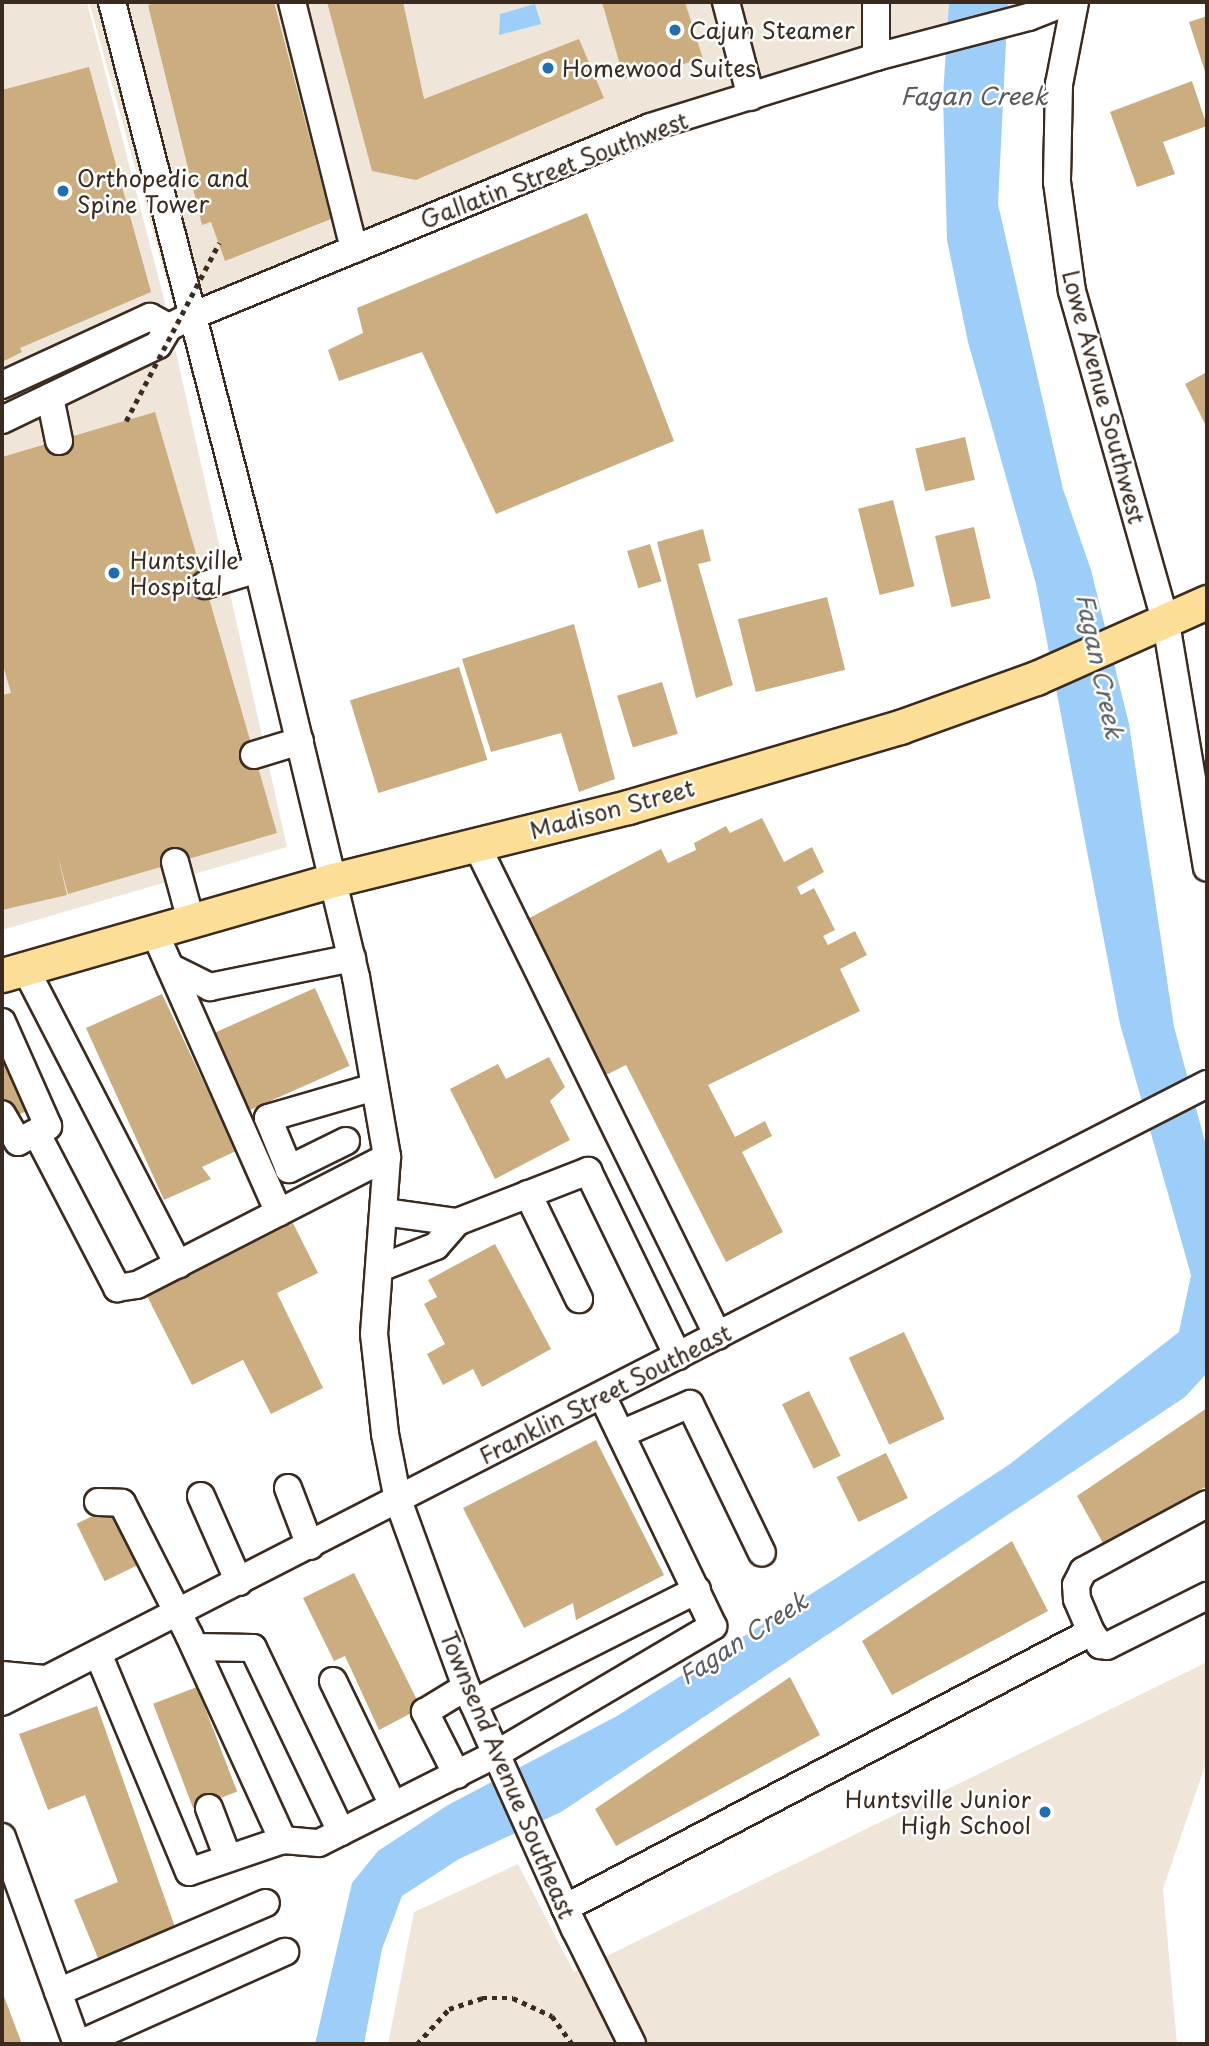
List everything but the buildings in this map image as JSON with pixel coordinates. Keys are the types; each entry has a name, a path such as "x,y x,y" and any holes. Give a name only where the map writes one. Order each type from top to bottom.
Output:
{"main road":[{"name":"Madison Street","path":"13,972 333,880 784,762 1036,678 1166,623 1207,602"}],"street":[{"name":"Townsend Avenue Southeast","path":"112,2 181,321 258,569 352,958 387,1157 374,1334 385,1434 398,1500 470,1695 565,1908 632,2044"},
{"path":"292,2 354,249"},
{"path":"726,2 751,97"},
{"path":"876,2 876,57"},
{"name":"Gallatin Street Southwest","path":"7,418 158,345 181,321 650,127 876,57 1029,17 1068,2"},
{"name":"Lowe Avenue Southwest","path":"1075,2 1059,84 1058,112 1057,181 1070,279 1166,623 1207,868"},
{"path":"2,385 150,317 181,321"},
{"path":"7,418 16,398 43,382 46,366"},
{"path":"50,397 59,440"},
{"path":"205,585 258,569"},
{"path":"254,755 300,741"},
{"path":"476,844 718,1336"},
{"path":"175,862 191,921"},
{"path":"154,931 279,1213"},
{"path":"170,968 210,987 352,958"},
{"path":"13,972 178,1265"},
{"path":"2,1022 48,1126 18,1142 2,1114"},
{"name":"Franklin Street Southeast","path":"2,1702 1203,1086"},
{"path":"346,1142 289,1169 268,1118 375,1087"},
{"path":"37,1134 117,1288 138,1284 178,1265 387,1157"},
{"path":"380,1268 436,1246 457,1222 588,1171 678,1356"},
{"path":"528,1194 579,1298"},
{"path":"384,1212 457,1222"},
{"path":"98,1653 189,1872 283,1840 319,1843 393,1805 498,1759 713,1626 602,1395"},
{"path":"621,1434 690,1404 762,1553"},
{"path":"288,1488 310,1546"},
{"path":"201,1496 239,1582"},
{"path":"98,1502 122,1503 195,1647 283,1840"},
{"path":"1207,1504 1083,1572 1076,1584 1077,1599 1091,1632 1100,1645 1107,1646 1207,1596"},
{"path":"457,1775 425,1712 470,1695 696,1590"},
{"path":"565,1908 1091,1632"},
{"path":"195,1647 253,1647 341,1832"},
{"path":"2,1675 47,1679"},
{"path":"334,1681 393,1805"},
{"path":"209,1808 228,1858"},
{"path":"2,1837 78,2044 285,1952"},
{"path":"58,1992 266,1903"}],"path":[{"path":"126,421 219,243"},
{"path":"417,2044 449,2009 482,1998 513,1998 552,2016 572,2044"}],"shaded area":[{"name":"Huntsville Hospital","path":"2,2 87,2 164,299 287,847 2,930"},
{"path":"89,2 1065,2 751,97 192,316 186,294 172,300"},
{"name":"Huntsville Junior High School","path":"1207,1662 1207,1760 1163,1889 1177,2044 388,2044 414,1912 518,1864 574,1972"}],"water":[{"name":"Fagan Creek","path":"949,2 1008,2 998,204 1063,489 1091,570 1129,724 1174,1027 1207,1149 1207,1373 1185,1397 561,1812 459,1859 402,1896 382,1949 364,2044 315,2044 352,1883 378,1851 448,1805 617,1716 838,1577 1010,1464 1179,1332 1191,1275 1120,1024 1036,584 968,342 947,240 943,96"},
{"path":"535,4 541,24 499,35 500,14"}],"place":[{"name":"Cajun Steamer","path":"675,30"},
{"name":"Homewood Suites","path":"548,68"},
{"name":"Orthopedic and Spine Tower","path":"63,191"},
{"name":"Huntsville Hospital","path":"114,573"},
{"name":"Huntsville Junior High School","path":"1045,1812"}]}
